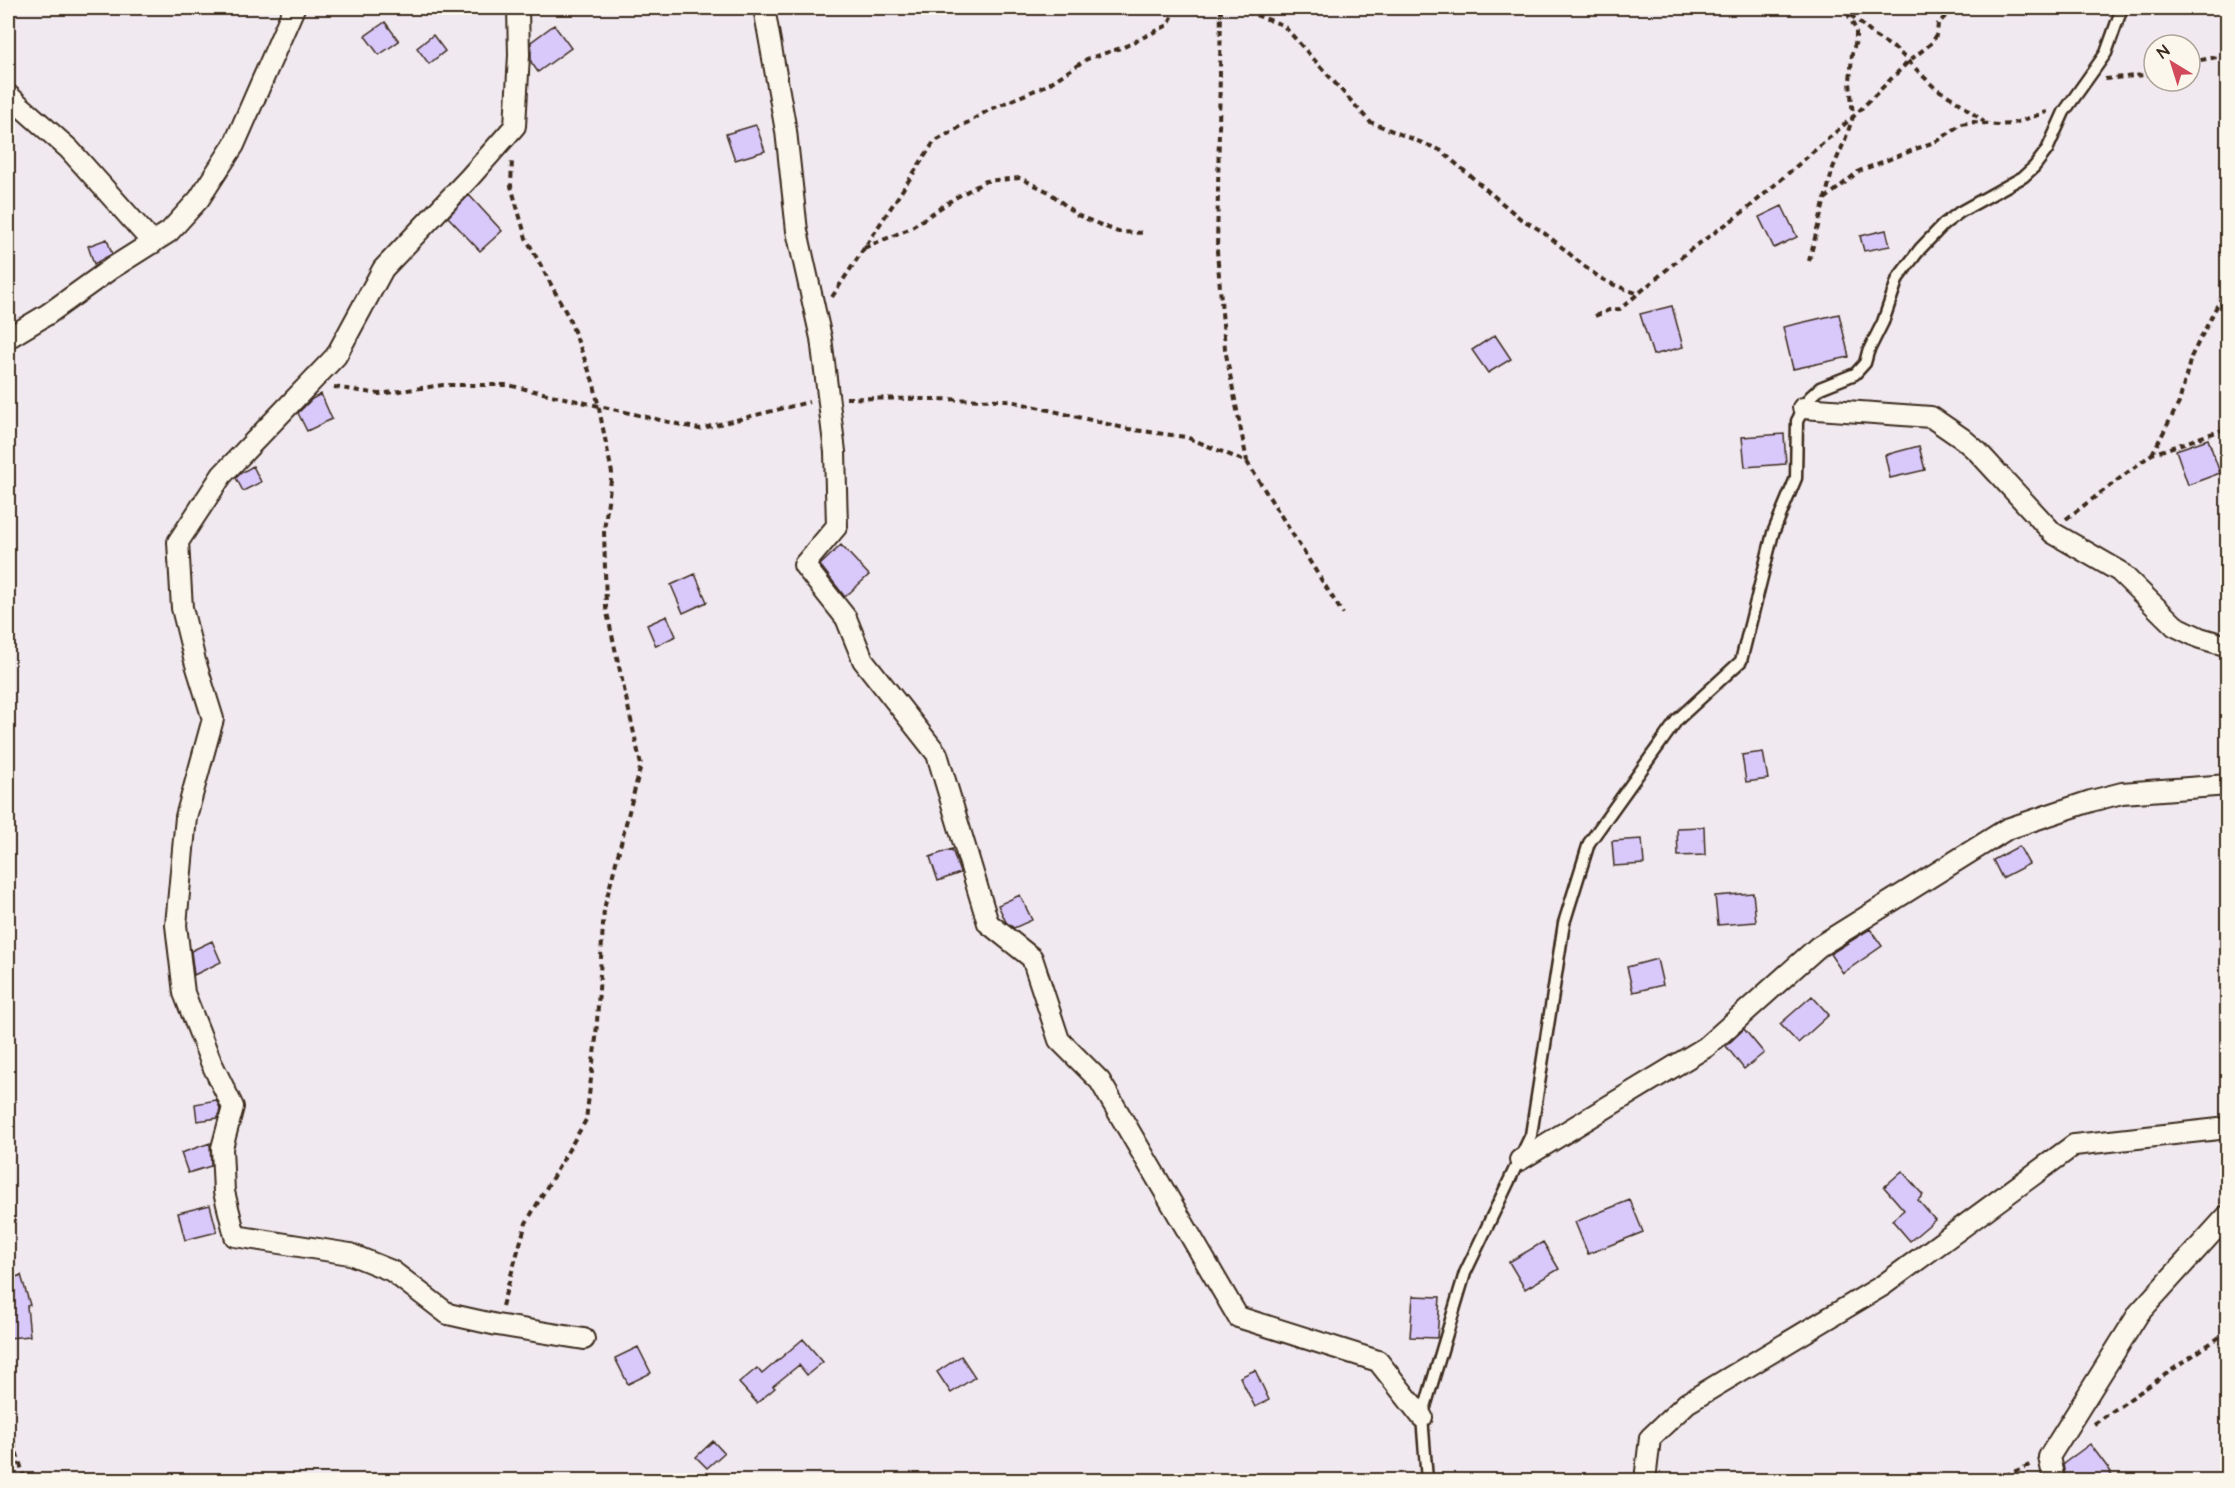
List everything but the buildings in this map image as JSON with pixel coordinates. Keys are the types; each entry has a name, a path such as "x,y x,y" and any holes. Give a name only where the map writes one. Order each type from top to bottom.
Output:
{"street":[{"path":"8,338 48,314 169,232 199,199 234,145 294,8"},
{"path":"518,8 519,55 515,126 383,269 336,356 222,475 178,542 182,608 213,719 186,817 176,925 184,993 211,1062 233,1107 222,1148 224,1192 235,1236 350,1254 392,1271 448,1314 584,1339"},
{"path":"764,8 786,131 797,231 817,322 835,452 837,526 804,565 846,618 863,660 937,754 988,924 1032,958 1059,1040 1100,1081 1238,1317 1378,1361 1422,1417"},
{"path":"8,95 69,149 153,243"},
{"path":"1803,408 1931,417 1978,452 2053,533 2119,571 2175,626 2200,638 2228,646"},
{"path":"1520,1160 1706,1047 1818,947 2007,829 2122,793 2228,785"},
{"path":"1645,1480 1650,1438 1687,1403 1882,1286 2074,1145 2228,1128"},
{"path":"2054,1480 2049,1457 2139,1313 2228,1215"}],"lane":[{"path":"1427,1480 1422,1417 1465,1273 1531,1136 1564,923 1589,843 1677,720 1741,661 1773,533 1796,478 1797,421 1810,397 1820,388 1855,374 1865,363 1888,309 1898,278 1920,249 1944,224 1960,212 2023,177 2034,167 2047,150 2064,112 2106,53 2122,8"}],"path":[{"path":"817,322 934,142 989,110 1047,85 1087,59 1124,47 1168,25 1176,8"},
{"path":"1221,8 1217,251 1225,349 1247,462 1343,614"},
{"path":"1236,8 1283,25 1370,122 1440,150 1522,220 1537,227 1585,266 1605,280 1639,294"},
{"path":"1843,8 1876,37 1897,50 1935,88 1984,122"},
{"path":"1595,316 1620,309 1690,250 1746,210 1853,117 1909,61 1932,42 1937,33 1938,24 1953,8"},
{"path":"1809,261 1833,168 1853,117 1850,82 1856,30 1847,12"},
{"path":"2202,60 2228,55"},
{"path":"2084,85 2103,79 2142,75"},
{"path":"1825,199 1859,171 1939,140 1961,124 1984,122 1997,125 2011,124 2054,109 2075,97"},
{"path":"497,1324 526,1223 586,1119 596,1038 604,909 641,765 606,608 603,530 612,473 594,384 568,318 526,238 511,186 515,126"},
{"path":"863,249 909,229 955,198 987,181 1020,178 1048,192 1077,215 1118,232 1146,233"},
{"path":"2152,454 2179,403 2191,357 2220,300 2228,293"},
{"path":"310,383 379,394 443,385 508,385 699,429 828,397 1007,400 1128,429 1186,437 1247,462"},
{"path":"2053,533 2070,515 2152,454 2228,428"},
{"path":"2086,1430 2221,1336 2228,1335"},
{"path":"8,1434 12,1438 25,1480"},
{"path":"1995,1480 2049,1457"}]}
